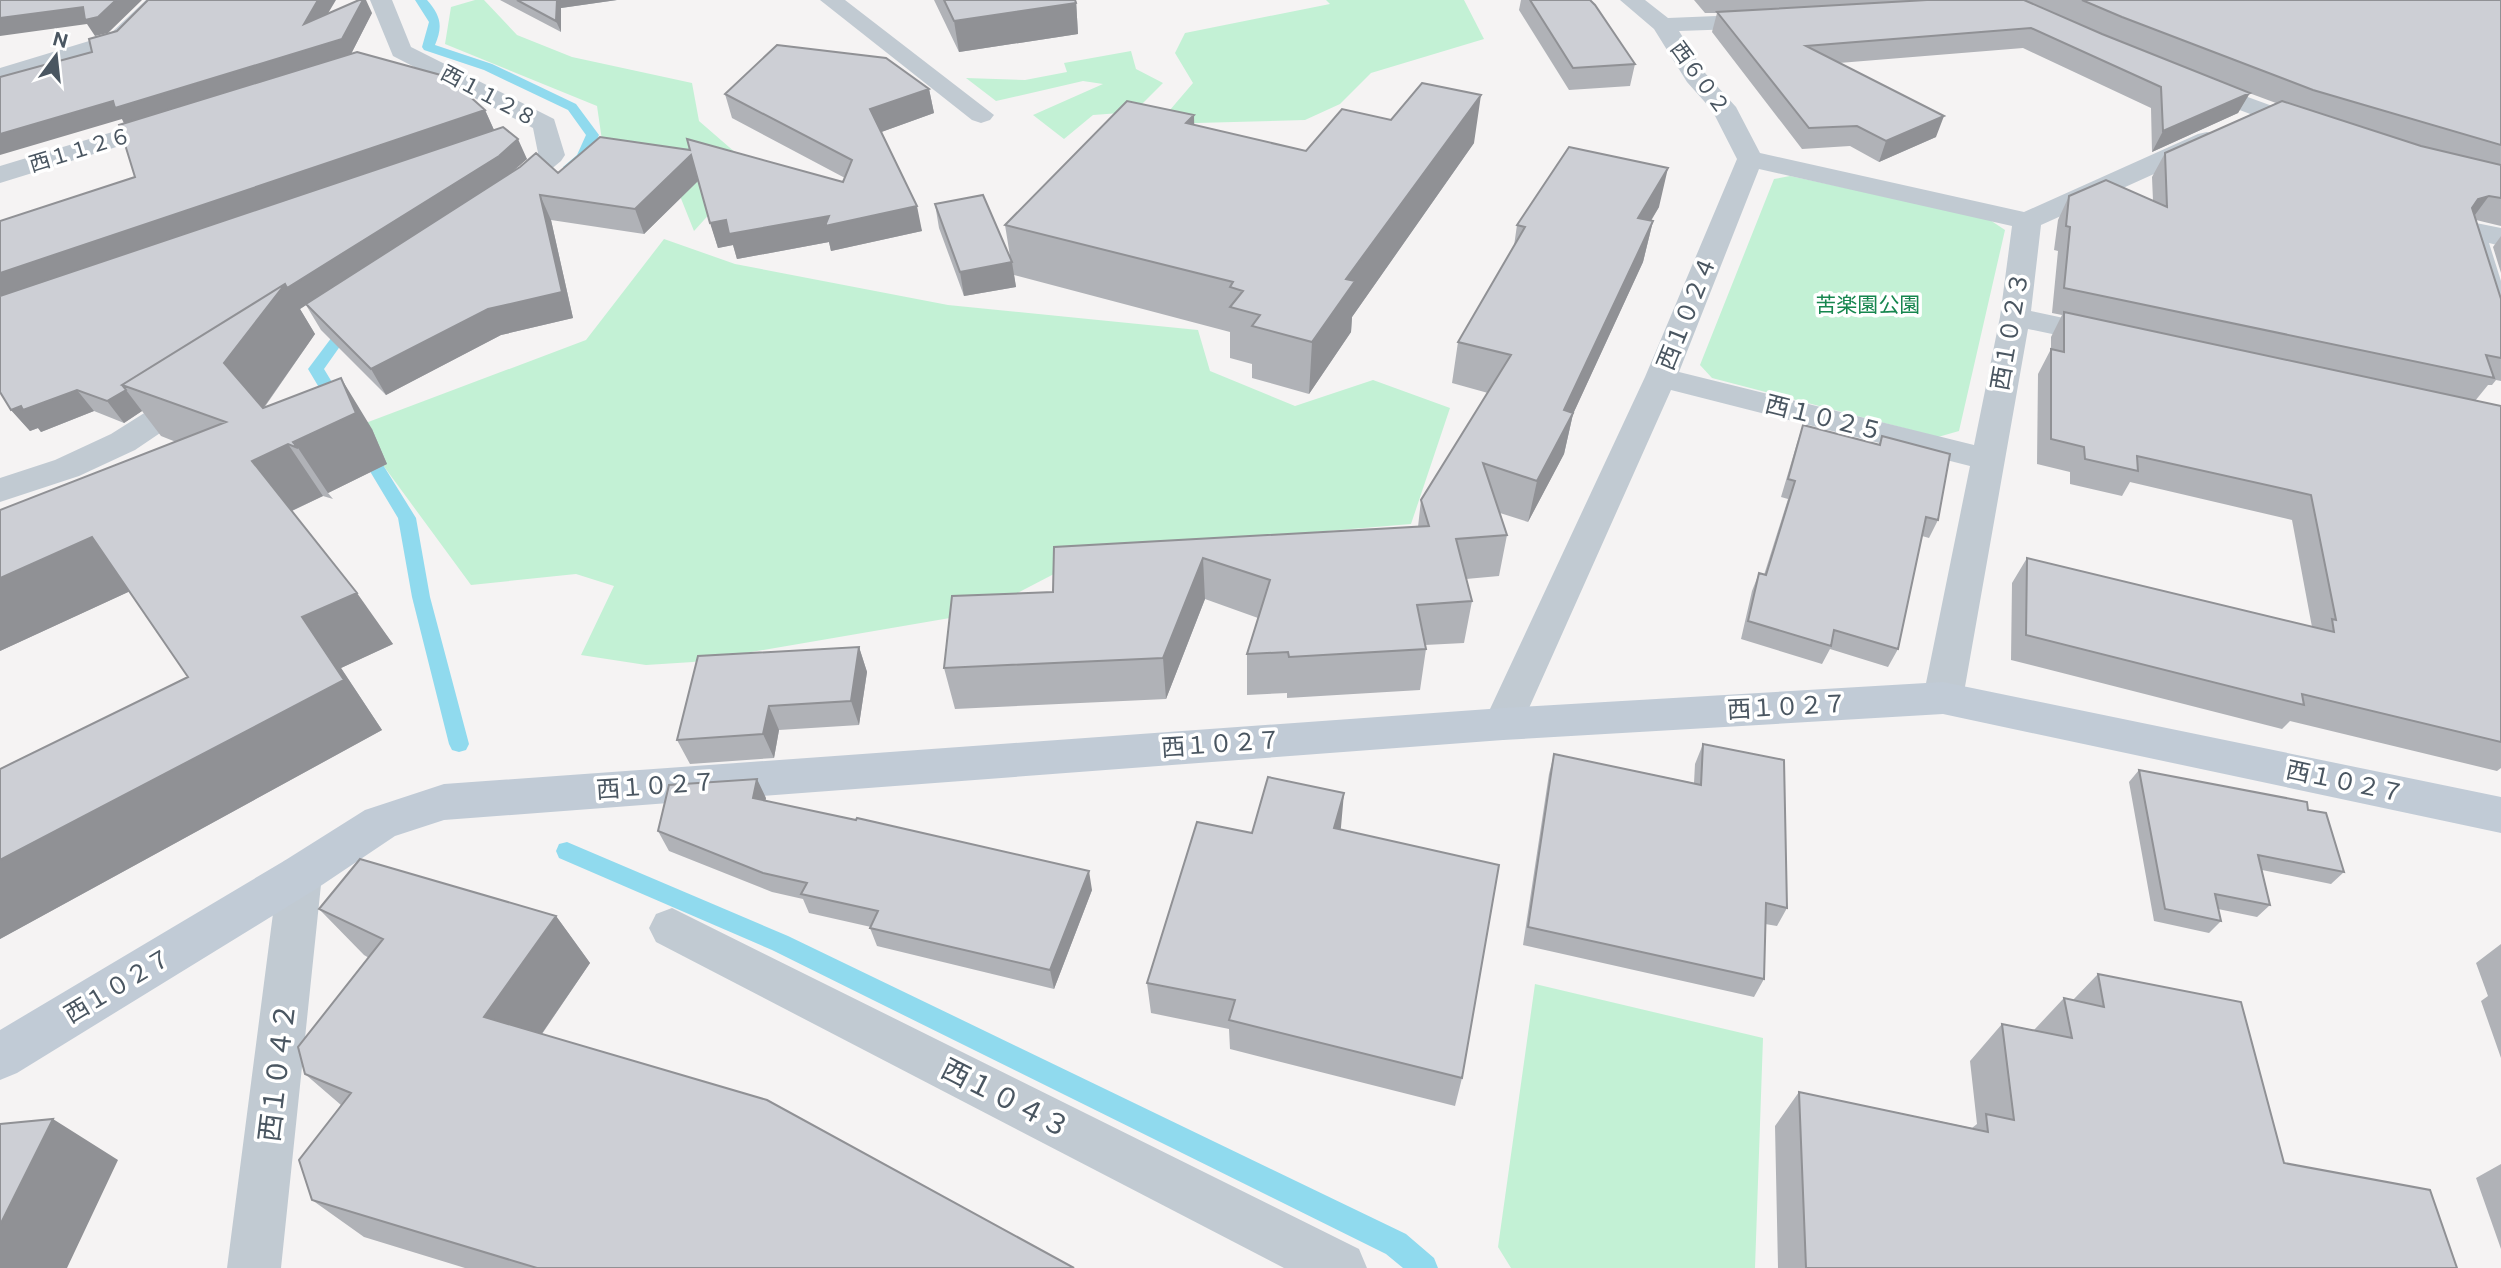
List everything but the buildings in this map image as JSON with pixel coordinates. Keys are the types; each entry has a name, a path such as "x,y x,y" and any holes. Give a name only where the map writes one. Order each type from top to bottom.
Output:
{"street":[{"path":"0,76 117,40 159,0"},
{"name":"西１１２８","path":"381,0 388,55 545,124 552,155 520,184 485,207"},
{"path":"831,0 981,114"},
{"path":"1645,3 1663,25"},
{"name":"西６０２","path":"1750,159 1723,107 1696,77 1663,25 1791,19"},
{"path":"2169,74 2328,135"},
{"path":"1750,159 2027,221 2266,113"},
{"name":"西１１２６","path":"0,175 194,115"},
{"path":"506,138 545,124"},
{"name":"西１０２４","path":"1503,724 1661,377 1750,159"},
{"name":"西１０２３","path":"1943,698 2015,317 2027,221"},
{"path":"2501,237 2471,231 2495,290 2501,329"},
{"path":"2015,317 2136,343"},
{"name":"西１０２５","path":"1661,377 1987,459"},
{"path":"0,490 67,468 123,442 216,382"},
{"name":"西１０２７","path":"0,1057 300,875 380,823 444,802 1503,724 1943,698 2501,815"},
{"name":"西１０４２","path":"254,1268 300,875"},
{"name":"西１０４３","path":"672,928 1340,1268"}],"green space":[{"path":"484,0 517,35 572,57 692,83 699,121 752,167 694,231 680,196 604,154 597,106 445,44 451,7"},
{"path":"1326,0 1464,0 1484,39 1371,73 1340,104 1305,120 1158,124 1193,83 1175,53 1185,33 1330,4"},
{"path":"1131,51 1136,69 1163,83 1134,112 1093,115 1064,139 1033,115 1103,84 1083,81 996,101 966,78 1025,80 1067,72 1064,63"},
{"name":"苦楽園公園","path":"1790,176 1987,218 2005,230 1959,431 1938,437 1712,378 1700,365 1774,179"},
{"path":"664,239 735,264 948,305 1198,330 1210,371 1295,406 1373,380 1450,408 1411,524 1100,550 979,613 693,662 646,665 581,655 614,586 576,574 471,585 355,427 586,340"},
{"path":"1535,984 1763,1038 1755,1268 1511,1268 1498,1247"}],"waterway":[{"path":"421,0 435,22 428,47 488,67 572,107 593,135 583,157 570,167"},
{"path":"339,407 316,369 343,332 353,325"},
{"path":"364,448 407,518 421,597 459,744"},
{"path":"567,851 780,943 1396,1244 1424,1268"}]}
